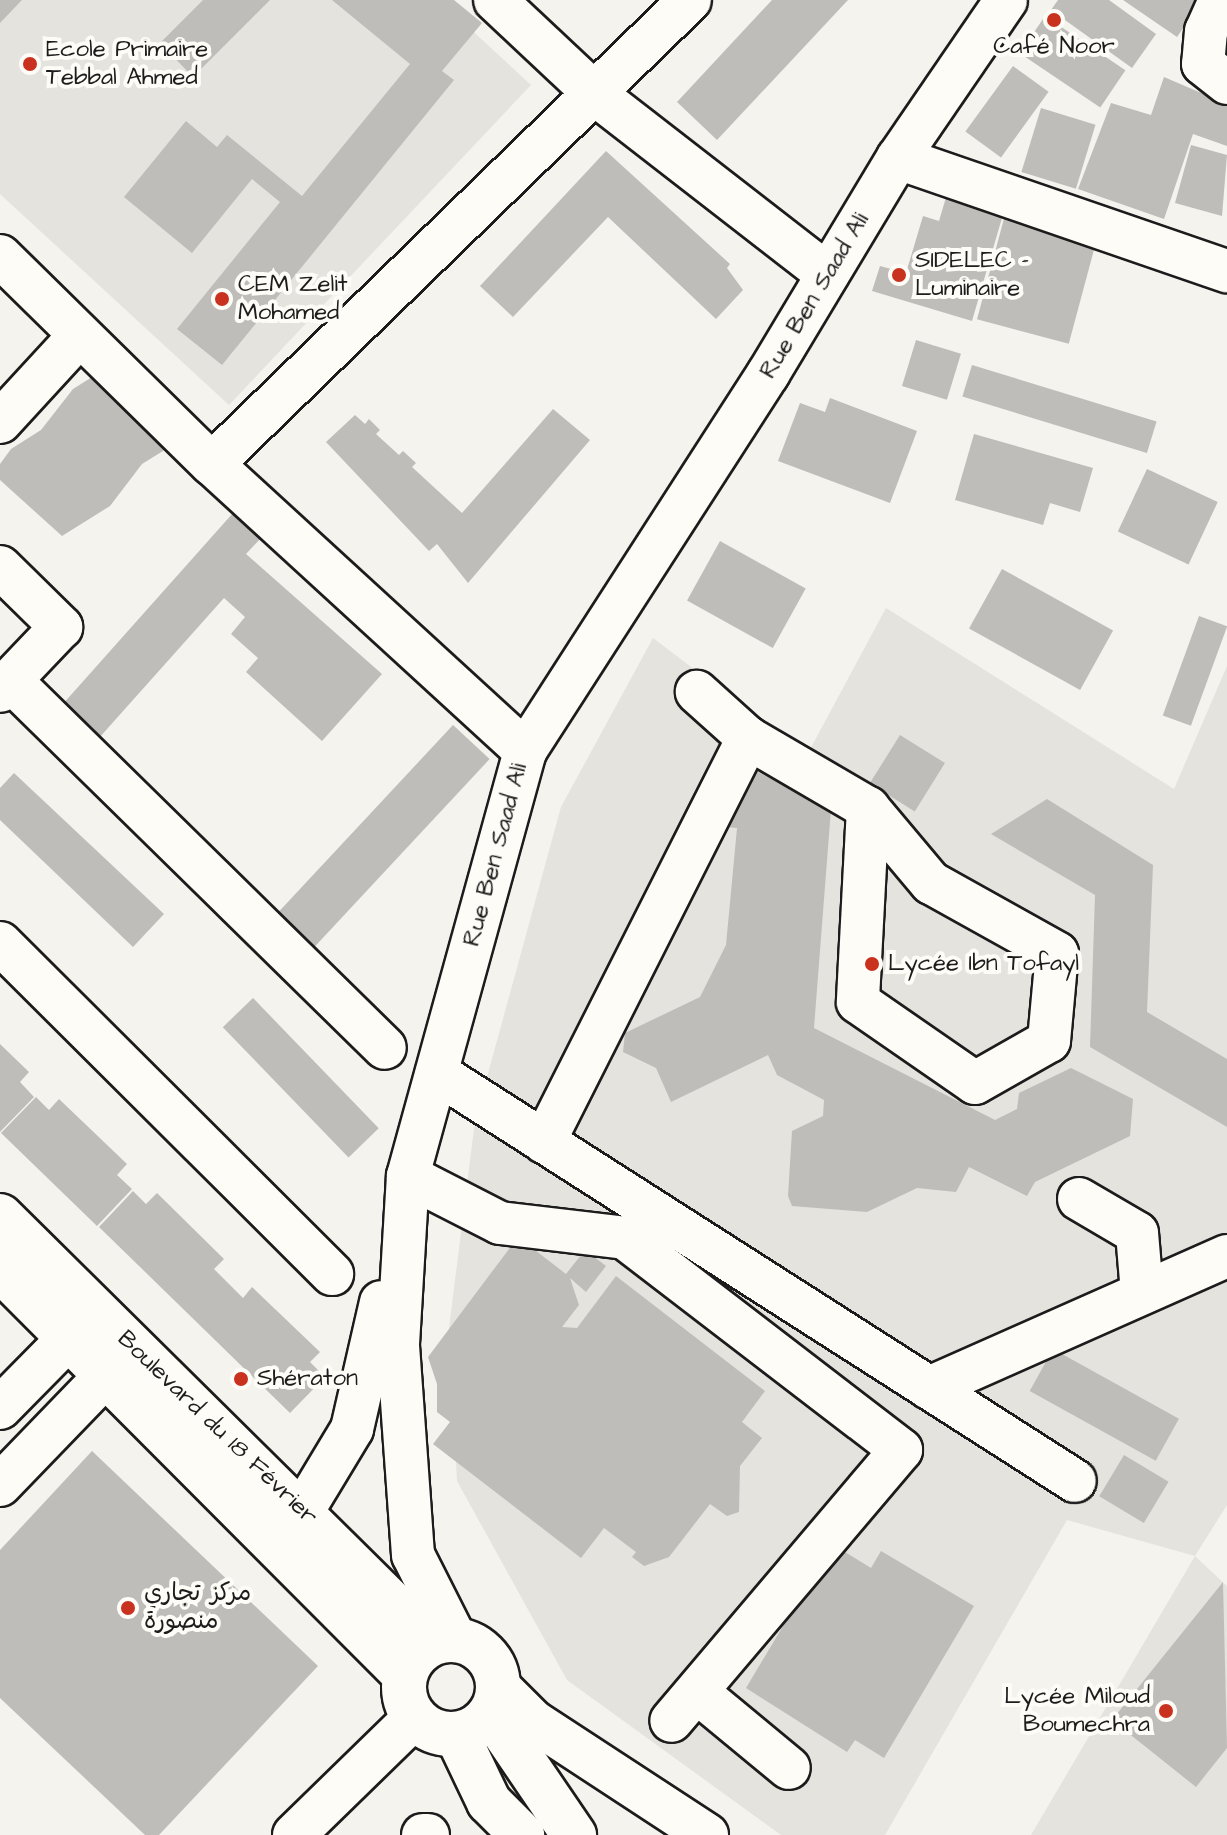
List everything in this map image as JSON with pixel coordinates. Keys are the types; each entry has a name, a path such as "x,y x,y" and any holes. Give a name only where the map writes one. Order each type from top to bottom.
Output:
{"main road":[{"name":"Boulevard du 18 Février","path":"0,1216 302,1512 431,1653"},
{"name":"Boulevard du 18 Février","path":"0,1269 108,1373 431,1653"},
{"path":"482,1711 441,1734 414,1718 403,1689 431,1653 480,1650 496,1672 482,1711 489,1802 522,1835"},
{"path":"482,1711 574,1835"}],"street":[{"path":"495,0 595,94 827,274"},
{"path":"212,464 690,0"},
{"name":"Rue Ben Saad Ali","path":"431,1653 413,1555 398,1344 408,1176 525,751 768,374 898,158 1006,0"},
{"path":"1220,0 1206,31 1203,64 1227,83"},
{"path":"898,158 1227,271"},
{"path":"0,256 212,464 525,751"},
{"path":"0,422 80,335"},
{"path":"0,567 61,627 5,685 385,1048"},
{"path":"697,692 748,738 868,808 931,883 1057,953 1049,1041 975,1083 858,1002 868,808"},
{"path":"544,1142 748,738"},
{"path":"0,943 332,1274"},
{"path":"437,1073 1075,1481"},
{"path":"302,1512 352,1429 408,1176 500,1223 625,1238 901,1450 684,1706 789,1768"},
{"path":"1079,1199 1137,1233 1142,1293"},
{"path":"929,1388 1227,1256"},
{"path":"0,1408 71,1336"},
{"path":"0,1485 108,1373"},
{"path":"482,1711 533,1721 707,1835"},
{"path":"294,1835 414,1718"}],"shaded area":[{"name":"CEM Zelit Mohamed","path":"0,0 439,0 531,85 229,405 0,194"},
{"name":"Lycée Ibn Tofayl","path":"886,608 1174,789 1227,666 1227,1505 1195,1556 1067,1520 885,1835 781,1835 567,1680 457,1481 449,1328 475,1121 561,807 653,638 807,755"},
{"name":"Lycée Miloud Boumechra","path":"1195,1556 1227,1586 1227,1835 1031,1835"}],"building":[{"path":"0,0 22,0 0,23"},
{"path":"203,0 270,0 193,77 160,43"},
{"path":"332,0 454,0 482,23 442,71 454,80 222,365 177,329 280,202 252,179 192,253 124,197 186,121 217,147 227,135 302,196 410,64"},
{"path":"772,0 848,0 717,140 677,102"},
{"path":"1058,0 1109,0 1156,34 1132,68 1051,10"},
{"path":"1123,0 1195,0 1200,4 1177,37"},
{"path":"1045,16 1125,70 1100,108 1020,53"},
{"path":"1013,66 1049,92 1001,157 965,132"},
{"path":"1164,77 1227,104 1227,146 1193,134 1164,219 1078,189 1111,103 1151,115"},
{"path":"1041,108 1096,125 1076,189 1021,172"},
{"path":"1191,145 1227,155 1222,216 1175,203"},
{"path":"606,151 730,264 727,268 743,290 716,319 608,217 513,317 480,286"},
{"path":"947,194 1004,211 972,321 872,291 880,266 906,273 923,216 939,221"},
{"path":"1006,211 1098,236 1069,344 977,319"},
{"path":"916,340 961,354 947,400 902,386"},
{"path":"972,365 1157,421 1147,453 962,397"},
{"path":"100,372 177,433 163,451 142,464 110,506 62,536 0,480 0,464 11,449 41,430 73,389"},
{"path":"830,398 917,431 890,503 778,461 800,403 825,412"},
{"path":"553,409 590,440 468,583 437,544 429,551 326,442 355,415 365,424 369,419 380,430 376,434 399,455 403,451 416,463 412,467 462,513"},
{"path":"974,434 1093,468 1080,512 1050,503 1043,525 955,500"},
{"path":"1147,469 1218,502 1189,564 1118,532"},
{"path":"233,513 261,538 246,554 382,674 322,741 246,672 258,658 231,634 245,617 224,598 99,738 62,705"},
{"path":"720,541 806,589 773,648 687,600"},
{"path":"1002,569 1113,631 1080,690 969,628"},
{"path":"1199,616 1227,627 1191,726 1163,716"},
{"path":"453,725 490,759 310,951 274,917"},
{"path":"900,735 945,763 915,811 870,783"},
{"path":"746,766 831,809 814,1028 995,1120 1017,1109 1019,1093 1071,1068 1133,1099 1130,1136 1035,1182 1027,1196 969,1167 956,1192 917,1188 867,1212 792,1206 788,1196 792,1131 823,1116 824,1100 777,1075 768,1055 671,1102 656,1068 623,1052 625,1033 700,997 726,945 737,828 715,826"},
{"path":"14,773 164,914 133,947 0,820 0,788"},
{"path":"1047,799 1153,865 1147,1012 1227,1059 1227,1127 1090,1047 1095,895 991,834"},
{"path":"253,998 379,1128 349,1157 223,1027"},
{"path":"0,1044 29,1072 20,1082 34,1097 0,1132"},
{"path":"36,1097 49,1110 59,1099 127,1164 117,1175 132,1189 97,1226 1,1133"},
{"path":"133,1191 146,1204 157,1193 224,1259 214,1269 243,1298 252,1287 320,1352 310,1362 325,1377 290,1413 99,1227"},
{"path":"518,1237 566,1274 585,1250 606,1266 586,1292 570,1278 579,1305 562,1327 577,1328 616,1276 765,1391 742,1422 762,1438 740,1466 739,1512 727,1516 710,1504 669,1557 644,1566 632,1557 636,1552 604,1528 581,1558 433,1444 450,1422 437,1412 437,1384 428,1357"},
{"path":"1053,1349 1179,1419 1156,1461 1030,1391"},
{"name":"مركز تجاري منصورة","path":"92,1451 318,1666 159,1835 145,1835 0,1698 0,1550"},
{"path":"1124,1455 1169,1482 1144,1523 1099,1496"},
{"path":"832,1544 871,1568 881,1551 974,1606 884,1758 855,1740 847,1752 746,1688"},
{"path":"1223,1582 1227,1748 1196,1787 1112,1720"}],"place":[{"name":"Café Noor","path":"1054,20"},
{"name":"Ecole Primaire Tebbal Ahmed","path":"30,64"},
{"name":"SIDELEC - Luminaire","path":"899,275"},
{"name":"CEM Zelit Mohamed","path":"222,299"},
{"name":"Lycée Ibn Tofayl","path":"872,964"},
{"name":"Shératon","path":"241,1379"},
{"name":"مركز تجاري منصورة","path":"128,1608"},
{"name":"Lycée Miloud Boumechra","path":"1166,1711"}]}
